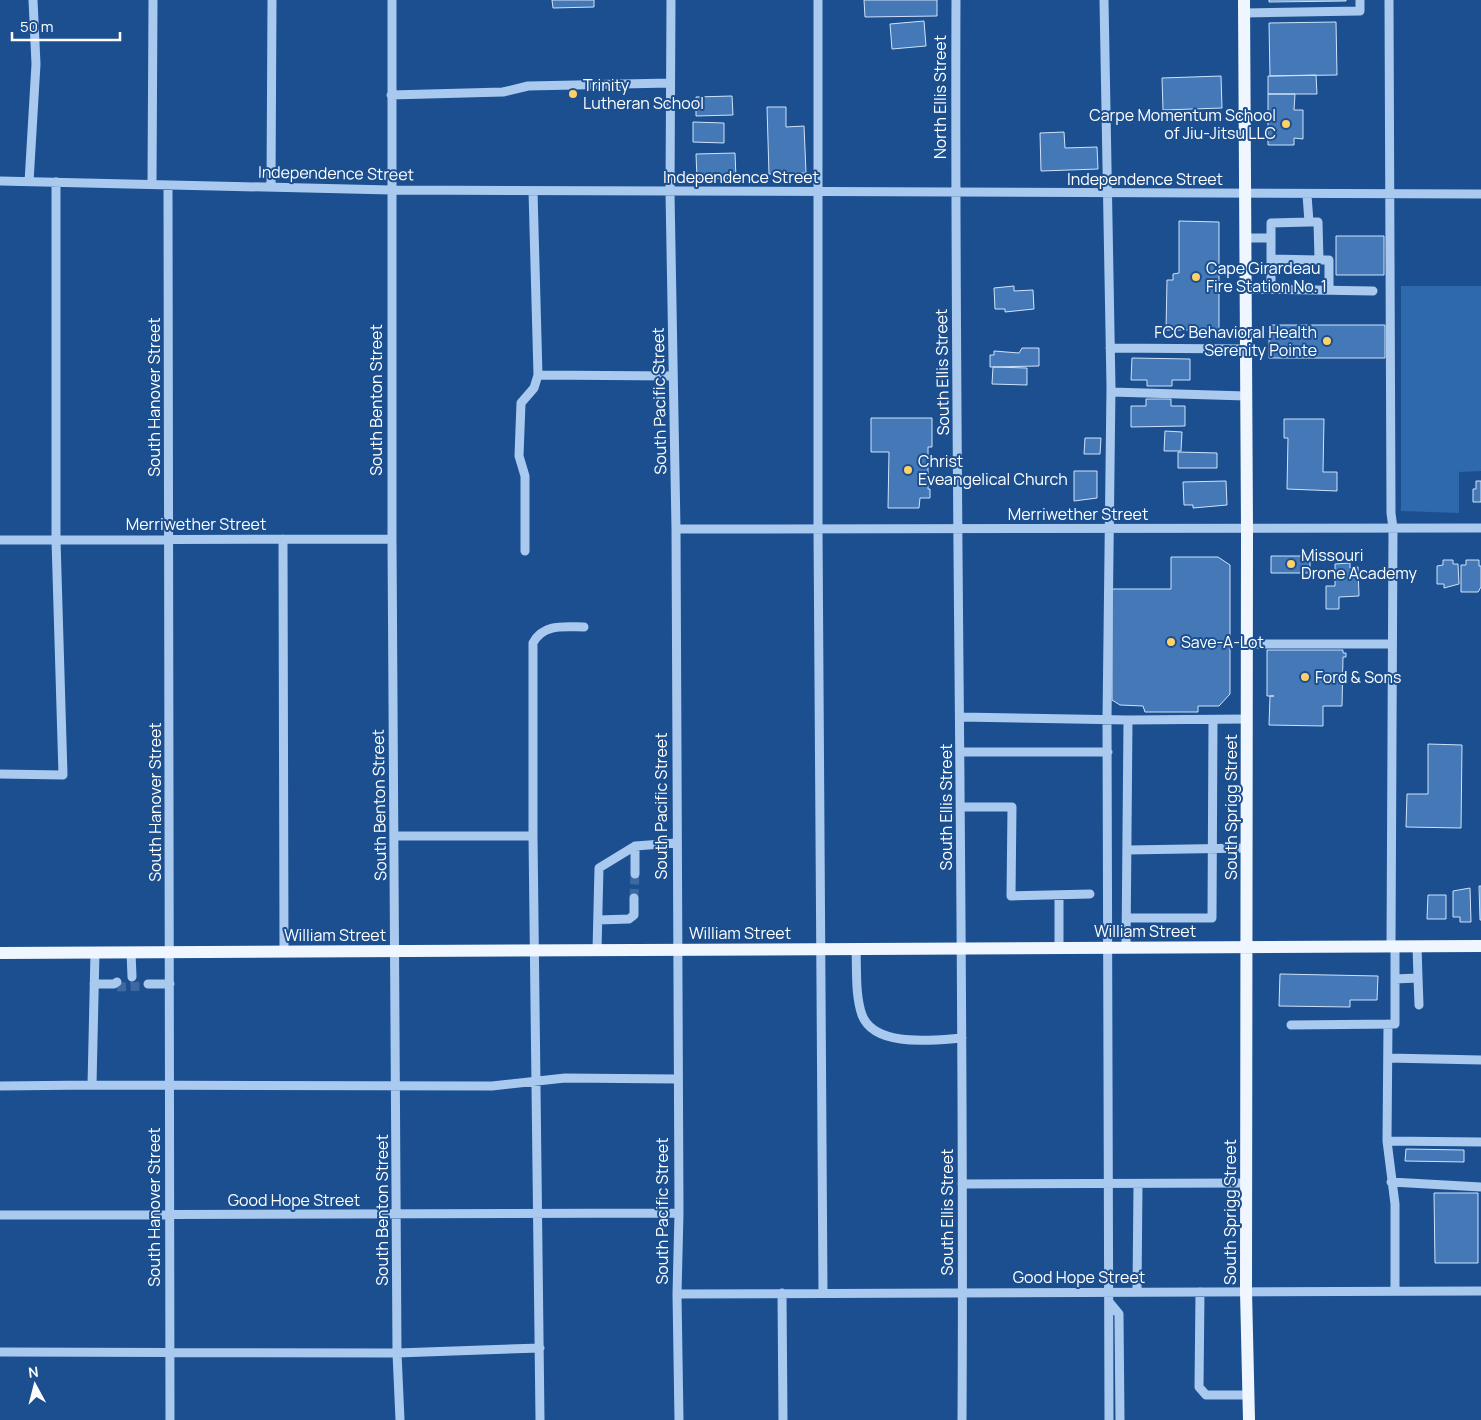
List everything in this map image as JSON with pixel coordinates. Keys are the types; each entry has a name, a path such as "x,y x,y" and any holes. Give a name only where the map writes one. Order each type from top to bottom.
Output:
{"main road":[{"name":"South Sprigg Street","path":"1244,6 1247,529 1246,1291 1249,1420"},
{"name":"William Street","path":"0,953 1481,946"}],"street":[{"path":"29,182 36,64 33,0"},
{"path":"152,184 153,0"},
{"path":"271,187 272,0"},
{"name":"South Benton Street","path":"392,0 392,539 398,1215 397,1353 400,1420"},
{"name":"South Pacific Street","path":"670,0 670,192 676,529 677,1294 679,1420"},
{"path":"818,0 818,529 823,1293"},
{"name":"North Ellis Street","path":"955,193 956,0"},
{"path":"1104,0 1111,392 1107,719 1109,1420"},
{"path":"1244,6 1360,11 1360,0"},
{"path":"1291,1025 1395,1024 1393,947 1393,528 1391,513 1389,0"},
{"path":"391,95 503,92 528,86 670,83"},
{"name":"Independence Street","path":"0,181 391,190 1307,195 1481,194"},
{"path":"0,774 63,775 56,540 56,182"},
{"name":"South Hanover Street","path":"168,185 170,1420"},
{"path":"525,551 525,476 520,456 521,403 534,388 538,376 533,191"},
{"name":"South Ellis Street","path":"955,193 962,948 962,1420"},
{"path":"1307,195 1309,222"},
{"path":"1271,290 1271,223 1318,222 1319,260"},
{"path":"1246,238 1271,238"},
{"path":"1270,259 1329,260 1329,290"},
{"path":"1246,289 1373,291"},
{"path":"1110,348 1246,349"},
{"path":"538,376 673,376"},
{"path":"1111,392 1246,396"},
{"name":"Merriwether Street","path":"676,529 1481,528"},
{"path":"283,539 284,952"},
{"name":"Merriwether Street","path":"0,540 392,539"},
{"path":"540,1420 538,1081 534,950 533,643 537,635 544,630 554,627 584,627"},
{"path":"1247,644 1392,644"},
{"path":"960,717 1128,720 1247,719"},
{"path":"1126,948 1128,720"},
{"path":"1127,918 1212,918 1213,720"},
{"path":"960,752 1108,752"},
{"path":"961,807 1012,807 1011,896 1090,894"},
{"path":"395,836 533,836"},
{"path":"597,950 599,868 635,846 676,843"},
{"path":"635,846 635,874"},
{"path":"1128,850 1247,848"},
{"path":"1059,896 1059,948"},
{"path":"598,920 629,919 634,915 634,898"},
{"path":"1418,946 1419,1005"},
{"path":"856,949 858,994 862,1015 870,1028 883,1035 899,1039 962,1038"},
{"path":"92,1085 95,952"},
{"path":"131,952 132,977"},
{"path":"1395,979 1418,978"},
{"path":"94,984 116,985"},
{"path":"145,984 170,984"},
{"path":"1388,1024 1387,1141 1395,1204 1395,1291"},
{"path":"1388,1058 1481,1060"},
{"path":"0,1086 492,1086 565,1078 677,1079"},
{"path":"1387,1141 1481,1142"},
{"path":"962,1184 1246,1182"},
{"path":"1391,1182 1481,1187"},
{"path":"1137,1292 1138,1184"},
{"name":"Good Hope Street","path":"0,1215 678,1213"},
{"name":"Good Hope Street","path":"677,1294 1481,1290"},
{"path":"1200,1292 1199,1387 1206,1395 1248,1395"},
{"path":"782,1293 783,1420"},
{"path":"1109,1302 1119,1314 1120,1420"},
{"path":"0,1352 397,1353 540,1348"}],"shaded area":[{"path":"1401,286 1481,286 1481,471 1459,472 1459,513 1401,511"}],"building":[{"path":"552,0 594,0 594,7 553,8"},
{"path":"864,0 937,0 937,16 865,17"},
{"path":"1269,0 1346,0 1346,1 1269,2"},
{"path":"924,21 926,46 892,49 890,24"},
{"path":"1336,22 1337,75 1270,76 1269,23"},
{"path":"1316,75 1317,94 1268,94 1268,76"},
{"path":"1221,76 1222,108 1163,110 1162,78"},
{"name":"Carpe Momentum School of Jiu-Jitsu LLC","path":"1268,94 1295,94 1294,110 1303,110 1303,139 1294,138 1294,145 1268,145"},
{"path":"732,96 733,115 696,116 696,97"},
{"path":"767,107 786,107 786,127 804,126 806,173 769,174"},
{"path":"693,122 724,123 724,143 693,142"},
{"path":"1064,132 1065,148 1097,147 1098,169 1041,171 1040,133"},
{"path":"735,153 736,178 697,179 696,154"},
{"name":"Cape Girardeau Fire Station No. 1","path":"1179,221 1219,222 1219,330 1166,330 1167,280 1173,280 1173,274 1179,273"},
{"path":"1336,236 1384,236 1384,275 1336,275"},
{"path":"1014,286 1014,291 1033,290 1034,309 1005,312 1005,309 995,309 994,288"},
{"name":"FCC Behavioral Health Serenity Pointe","path":"1269,325 1385,325 1385,358 1269,358"},
{"path":"1022,348 1039,348 1039,366 990,367 990,355 994,355 994,351 1019,353"},
{"path":"1132,358 1190,359 1190,380 1172,380 1172,386 1147,386 1147,380 1131,380"},
{"path":"993,367 1027,368 1027,385 992,384"},
{"path":"1146,399 1171,399 1171,406 1185,406 1185,426 1131,427 1131,406 1146,406"},
{"name":"Christ Eveangelical Church","path":"871,418 932,418 932,447 928,447 928,489 930,489 930,498 920,498 919,508 888,508 889,452 871,452"},
{"path":"1284,419 1324,419 1323,472 1337,472 1337,491 1287,489 1288,438 1284,438"},
{"path":"1165,431 1182,432 1181,451 1164,451"},
{"path":"1085,438 1101,438 1100,454 1084,454"},
{"path":"1178,452 1217,453 1217,468 1178,468"},
{"path":"1074,471 1097,471 1097,498 1074,501"},
{"path":"1226,481 1227,505 1193,508 1193,505 1184,505 1183,482"},
{"path":"1476,481 1481,481 1481,502 1473,502 1473,489 1476,489"},
{"name":"Missouri Drone Academy","path":"1271,556 1310,556 1310,573 1271,573"},
{"name":"Save-A-Lot","path":"1171,557 1218,557 1230,565 1230,694 1219,706 1198,706 1198,712 1145,712 1143,706 1120,705 1112,700 1112,589 1171,589"},
{"path":"1443,560 1453,560 1453,564 1458,564 1459,584 1444,588 1444,584 1437,584 1437,566 1443,565"},
{"path":"1466,560 1479,560 1479,566 1481,566 1481,587 1478,592 1461,592 1461,565 1466,565"},
{"path":"1350,563 1350,568 1358,567 1359,596 1339,597 1339,609 1326,609 1326,586 1335,586 1335,564"},
{"name":"Ford & Sons","path":"1267,650 1343,650 1343,653 1346,653 1346,657 1343,657 1342,706 1323,706 1323,726 1269,725 1270,696 1267,696"},
{"path":"1428,744 1462,745 1461,828 1406,827 1407,794 1428,794"},
{"path":"1479,886 1481,886 1481,920 1480,920"},
{"path":"1470,888 1471,922 1460,922 1460,917 1453,917 1453,891"},
{"path":"1428,895 1446,895 1446,919 1427,919"},
{"path":"1280,974 1378,976 1377,1000 1350,1000 1350,1007 1279,1006"},
{"path":"1406,1149 1464,1150 1464,1162 1405,1161"},
{"path":"1434,1193 1478,1193 1478,1263 1435,1263"}],"tunnel":[{"path":"634,898 635,874"},
{"path":"117,987 143,986"}],"place":[{"name":"Trinity Lutheran School","path":"573,94"},
{"name":"Carpe Momentum School of Jiu-Jitsu LLC","path":"1286,124"},
{"name":"Cape Girardeau Fire Station No. 1","path":"1196,277"},
{"name":"FCC Behavioral Health Serenity Pointe","path":"1327,341"},
{"name":"Christ Eveangelical Church","path":"908,470"},
{"name":"Missouri Drone Academy","path":"1291,564"},
{"name":"Save-A-Lot","path":"1171,642"},
{"name":"Ford & Sons","path":"1305,677"}]}
